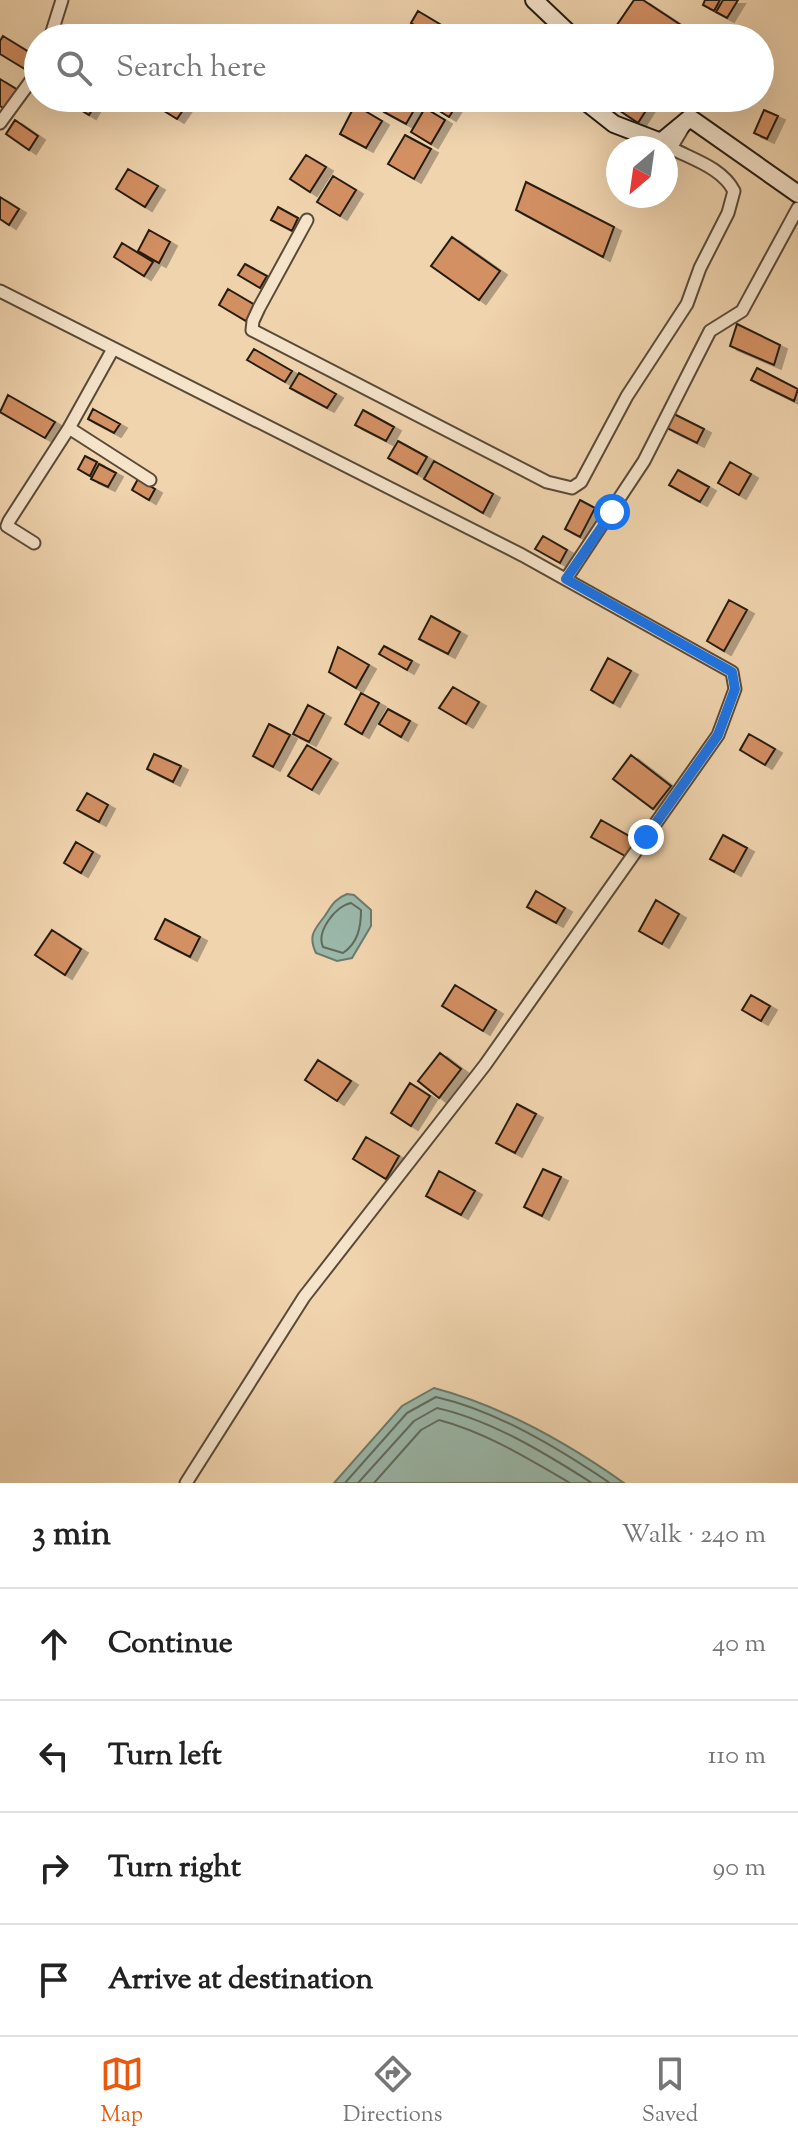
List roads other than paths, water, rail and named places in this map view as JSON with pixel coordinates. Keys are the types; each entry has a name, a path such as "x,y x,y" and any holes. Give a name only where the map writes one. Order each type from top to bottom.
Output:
{"street":[{"path":"54,24 62,0"},
{"path":"534,0 559,24"},
{"path":"0,123 24,90"},
{"path":"599,112 614,124 661,142 690,118"},
{"path":"690,118 798,194"},
{"path":"307,220 259,308 252,330 547,482 572,488 581,482 627,396 687,304 700,268 728,213 734,191 729,180 671,148 690,118"},
{"path":"566,579 644,461 710,331 742,311 798,208"},
{"path":"0,291 566,579 732,672 735,689 718,735 485,1065 304,1297 186,1483"},
{"path":"34,543 11,530 7,526 9,521 69,428 113,349"},
{"path":"69,428 150,480"}],"water":[{"path":"347,894 354,895 371,910 371,926 352,958 337,961 316,953 312,938 333,904"},
{"path":"434,1388 484,1405 533,1427 624,1483 334,1483 402,1406"}]}
